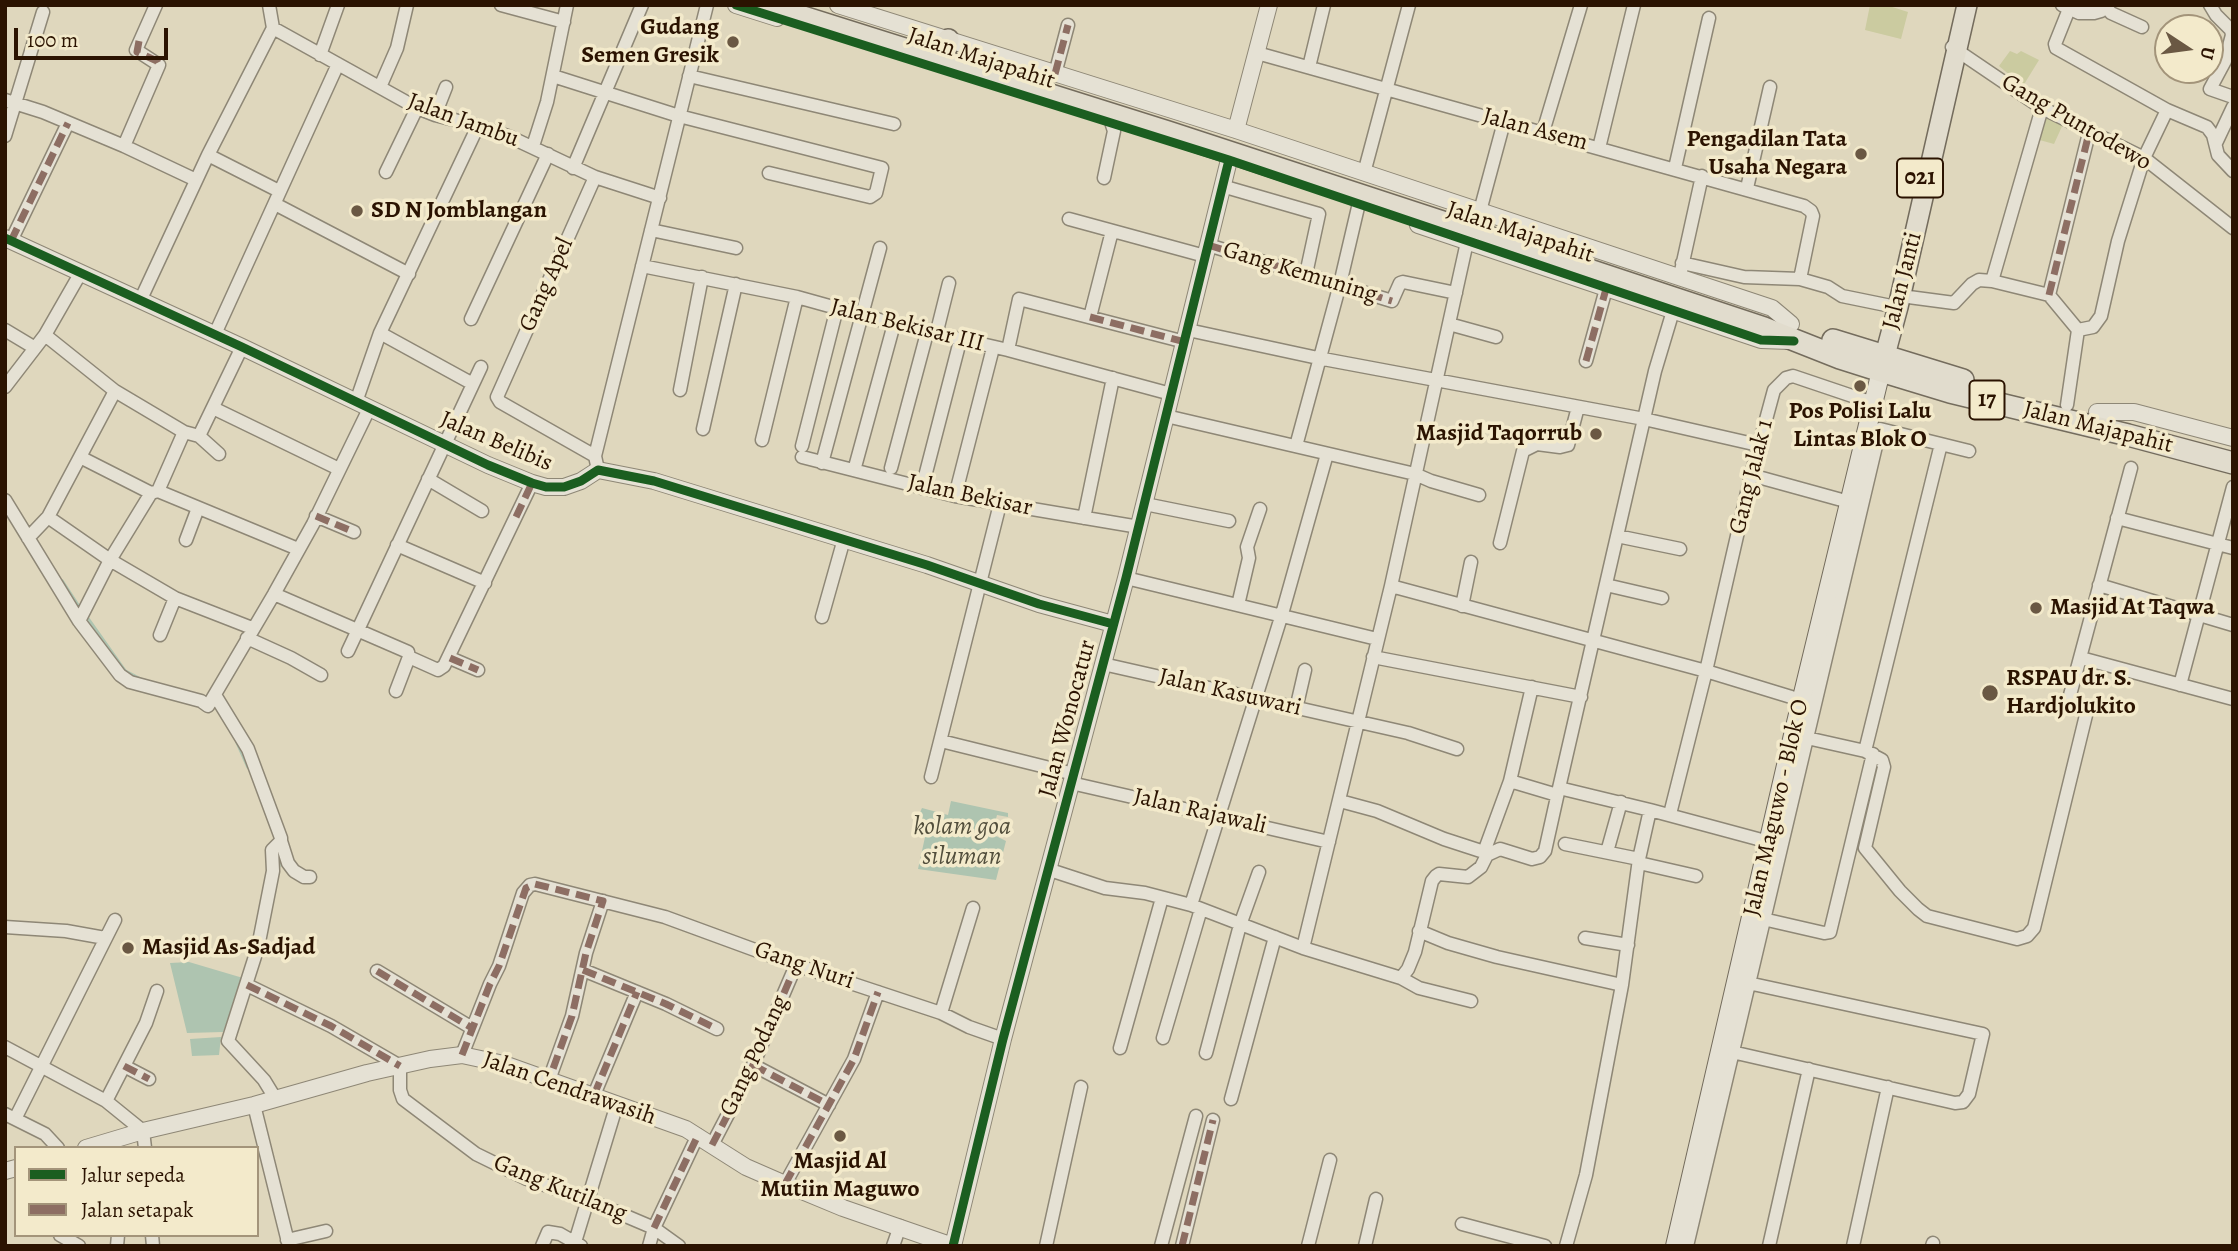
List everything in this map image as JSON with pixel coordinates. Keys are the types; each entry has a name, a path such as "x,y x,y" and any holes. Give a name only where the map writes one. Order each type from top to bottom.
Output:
{"highway":[{"name":"Jalan Majapahit","path":"765,5 1046,81"},
{"name":"Jalan Majapahit","path":"811,5 947,44 1046,81 1070,94 1460,236 1752,324 2067,405 2095,419 2233,463"},
{"name":"Jalan Majapahit","path":"1070,94 1595,257 1793,333"},
{"name":"Jalan Majapahit","path":"1884,360 1950,392 2233,448"}],"main road":[{"name":"Jalan Janti","path":"1954,48 1960,5"},
{"name":"Jalan Janti","path":"1884,360 1954,48 1967,5"},
{"name":"Jalan Maguwo - Blok O","path":"1675,1246 1769,842 1800,736 1801,700 1884,360"}],"street":[{"path":"124,146 159,65 157,61 136,50 156,5"},
{"path":"140,301 208,155 273,28 269,5"},
{"path":"320,55 338,5"},
{"path":"380,87 397,48 407,5"},
{"path":"501,5 564,22"},
{"path":"533,146 553,76 567,5"},
{"path":"573,168 642,5"},
{"path":"707,5 596,463 844,539 1040,604 1113,624"},
{"path":"736,5 1228,160 1460,236 1606,289 1761,340 1793,333 1772,308 1681,270 1480,211 1236,131 1046,81 1068,25"},
{"path":"838,5 872,10 947,44"},
{"path":"1236,131 1269,5"},
{"path":"1309,67 1324,5"},
{"path":"1364,173 1409,5"},
{"path":"1543,132 1581,5"},
{"path":"1600,148 1634,5"},
{"path":"2210,5 2231,30 2224,62"},
{"path":"2142,27 2111,13 2107,6 2094,13 2080,13 2066,7 2055,44 2056,48 2167,110 2207,128 2216,143 2218,155 2233,171"},
{"path":"5,136 11,102 43,12"},
{"path":"1675,168 1709,18"},
{"name":"Jalan Jambu","path":"273,28 417,108 478,125 533,146 595,177 660,198"},
{"name":"Gang Puntodewo","path":"1954,48 2042,108 2144,158 2233,228"},
{"name":"Jalan Asem","path":"1257,53 1804,205 1813,216 1800,279"},
{"path":"215,334 338,64"},
{"path":"553,76 680,116 882,168 876,193 870,197 769,173"},
{"path":"689,76 894,124"},
{"path":"2211,84 2210,89 2233,97"},
{"path":"435,115 446,87"},
{"path":"1746,188 1769,87"},
{"path":"11,102 68,122 196,180"},
{"path":"2216,143 2233,107"},
{"path":"386,172 417,108"},
{"path":"1992,281 2042,108"},
{"path":"2078,330 2093,327 2101,316 2118,241 2144,158 2167,110"},
{"path":"8,239 68,122"},
{"path":"1480,211 1504,122"},
{"path":"5,500 79,621 124,679 201,701 208,706 274,594 339,469 362,405 380,333 478,125"},
{"path":"1104,178 1114,131 1112,125"},
{"path":"2049,295 2089,132"},
{"path":"471,319 548,154"},
{"path":"208,155 410,274"},
{"name":"Jalan Wonocatur","path":"953,1246 1003,1039 1145,504 1228,160"},
{"path":"1681,270 1702,176"},
{"name":"Gang Apel","path":"595,177 497,392 500,402 596,463"},
{"path":"1222,186 1319,214 1306,274"},
{"path":"1296,446 1359,203"},
{"name":"Gang Kemuning","path":"1069,219 1306,274 1392,301 1403,282 1456,293"},
{"path":"651,230 736,248"},
{"path":"1090,317 1112,231"},
{"path":"1303,948 1438,380 1456,293 1460,236"},
{"name":"Jalan Belibis","path":"8,239 242,346 488,465 532,483 546,487 564,487 581,481 596,463"},
{"path":"822,463 880,248"},
{"name":"Jalan Bekisar III","path":"642,266 797,297 1171,394"},
{"path":"1681,270 1744,277 1800,279 1828,287 1842,296 1896,301 1954,303 1979,280 2049,295 2078,330 2067,405"},
{"path":"5,387 45,335 80,274"},
{"path":"680,390 702,277"},
{"path":"891,468 949,283"},
{"path":"703,429 736,284"},
{"path":"1586,360 1606,289"},
{"path":"762,440 797,297"},
{"path":"1008,351 1019,299 1090,317 1186,336 1438,380 1644,419 1758,444"},
{"name":"Jalan Bekisar","path":"837,307 802,452 822,463 955,496 1139,527"},
{"path":"1340,801 1377,811 1485,854 1500,849 1532,859 1540,857 1545,851 1644,419 1674,311"},
{"path":"855,467 894,324"},
{"path":"1449,324 1496,337"},
{"path":"5,330 35,348"},
{"path":"380,333 473,384"},
{"path":"45,335 115,391 184,432 199,436 219,454"},
{"path":"922,488 960,341"},
{"path":"199,436 242,346"},
{"path":"955,496 993,348"},
{"path":"348,651 481,367"},
{"name":"Gang Jalak 1","path":"1670,814 1758,444 1774,390 1789,376 1873,403"},
{"path":"1084,518 1114,378"},
{"path":"28,538 48,517 115,391"},
{"path":"1500,543 1522,451 1537,444 1560,447 1567,445 1578,407"},
{"path":"213,408 339,469"},
{"path":"2095,419 2134,412 2233,438"},
{"path":"1166,416 1415,474 1479,495"},
{"path":"2095,419 2125,444 2233,473"},
{"path":"1969,451 1880,429 1800,736 1869,753 1881,759 1884,764 1866,848 1900,891 1906,907 1918,909 1927,916 2017,939 2023,939 2031,933 2087,711 2085,707 2073,705 2070,699 2131,468"},
{"path":"79,621 110,560 154,492 184,432"},
{"path":"1763,919 1824,933 1830,932 1941,444"},
{"path":"1163,1038 1220,816 1282,614 1327,454"},
{"path":"80,457 154,492 298,549"},
{"path":"1751,475 1849,502"},
{"path":"428,480 482,511"},
{"path":"274,594 406,650 409,657 438,670 450,658 532,483"},
{"path":"2180,685 2233,487"},
{"path":"1145,504 1229,521"},
{"path":"931,777 1000,505"},
{"path":"186,540 198,508"},
{"path":"1238,605 1249,558 1247,547 1260,509"},
{"path":"316,516 354,532"},
{"path":"48,517 110,560 175,598 249,633 321,675"},
{"path":"2118,518 2233,548"},
{"path":"1617,536 1680,549"},
{"path":"822,617 844,539"},
{"path":"397,545 485,583"},
{"path":"1462,606 1471,562"},
{"path":"1126,578 1377,639"},
{"path":"1606,585 1662,598"},
{"path":"2099,585 2233,625"},
{"path":"1391,586 1706,671 1801,700"},
{"path":"160,635 175,598"},
{"path":"396,691 409,657"},
{"path":"1373,657 1581,698"},
{"path":"450,658 478,670"},
{"path":"2081,658 2233,699"},
{"name":"Jalan Kasuwari","path":"1102,664 1408,733 1457,749"},
{"path":"1296,709 1305,670"},
{"path":"1401,978 1412,961 1432,881 1439,874 1468,877 1481,867 1510,781 1532,687"},
{"path":"213,698 248,749 288,863 294,871 310,877"},
{"name":"Jalan Rajawali","path":"941,741 1072,778 1329,842"},
{"path":"1687,1246 1763,919 1791,774"},
{"path":"1510,781 1621,802 1769,842"},
{"path":"1607,852 1621,802"},
{"path":"1566,1246 1586,1175 1622,985 1639,861 1650,810"},
{"path":"275,1098 264,1080 228,1041 258,947 273,871 272,850 279,843"},
{"path":"1565,844 1607,852 1696,876"},
{"path":"1049,870 1105,888 1196,907 1303,948 1401,978 1419,988 1471,1002"},
{"path":"1206,1054 1240,925 1259,872"},
{"name":"Gang Nuri","path":"462,1055 499,966 526,888 536,884 677,921 796,965 942,1013 969,1027 1003,1039"},
{"path":"1120,1048 1162,898"},
{"path":"549,1080 572,1016 603,901"},
{"path":"942,1013 973,908"},
{"path":"5,919 5,928 66,931 105,938"},
{"path":"56,1146 45,1134 10,1117 43,1066 115,920"},
{"path":"1419,931 1448,943 1497,957 1622,985"},
{"path":"1231,1099 1275,937"},
{"path":"1585,938 1628,945"},
{"name":"Gang Podang","path":"712,1146 753,1065 796,965"},
{"path":"583,970 717,1029"},
{"path":"377,971 472,1028"},
{"path":"1732,1052 1951,1102 1963,1102 1969,1094 1983,1034 1748,983"},
{"path":"247,985 331,1026 400,1066"},
{"path":"106,1101 146,1023 157,991"},
{"path":"594,1095 637,992"},
{"path":"785,1184 854,1059 878,992"},
{"path":"5,1047 106,1101 143,1131 145,1146"},
{"name":"Jalan Cendrawasih","path":"106,1145 143,1131 400,1066 462,1055 504,1064 685,1129 746,1167 843,1208 953,1246"},
{"path":"753,1065 829,1105"},
{"path":"124,1066 149,1079"},
{"name":"Gang Kutilang","path":"400,1066 400,1090 403,1099 476,1154 527,1179 654,1228 679,1246"},
{"path":"1769,1246 1809,1069"},
{"path":"1046,1246 1081,1087"},
{"path":"1853,1246 1888,1087"},
{"path":"542,1246 548,1232 560,1234 578,1244 587,1200 617,1104"},
{"path":"254,1105 288,1243 326,1230"},
{"path":"1161,1246 1196,1116"},
{"path":"1182,1246 1213,1120"},
{"path":"649,1246 654,1228 698,1135"},
{"path":"1308,1246 1330,1160"},
{"path":"1365,1246 1376,1199"},
{"path":"1462,1224 1545,1246"},
{"path":"893,1246 900,1226"},
{"path":"62,1237 79,1246"}],"green space":[{"path":"1870,5 1886,5 1908,12 1901,39 1865,30"},
{"path":"2010,51 2017,54 2021,51 2039,60 2023,86 1999,66"},
{"path":"2043,111 2064,122 2054,144 2036,139"}],"water":[{"name":"kolam goa siluman","path":"951,801 1008,813 1008,817 997,815 992,834 1006,841 996,880 918,869 927,828 915,823 922,808 948,815"},
{"path":"189,962 243,978 223,1032 187,1033 170,963"},
{"path":"221,1037 219,1055 192,1056 190,1039"}],"waterway":[{"path":"62,581 81,610"},
{"path":"86,616 125,671 142,680"},
{"path":"237,742 248,767"},
{"path":"278,850 279,866"}],"marked path":[{"path":"1055,74 1068,25"},
{"path":"139,41 137,52 157,61 159,65"},
{"path":"11,241 68,123"},
{"path":"2049,295 2089,133"},
{"path":"1208,245 1392,301"},
{"path":"1586,361 1606,289"},
{"path":"1090,317 1185,342"},
{"path":"516,517 532,483"},
{"path":"316,516 354,532"},
{"path":"450,658 478,670"},
{"path":"462,1055 499,966 526,888 535,884 603,901 586,953 572,1016 549,1080"},
{"path":"712,1145 750,1072 796,965"},
{"path":"583,970 666,1004 717,1029"},
{"path":"377,971 472,1028"},
{"path":"247,985 331,1026 400,1066"},
{"path":"594,1095 637,992"},
{"path":"785,1184 854,1059 878,992"},
{"path":"753,1065 829,1105"},
{"path":"124,1066 149,1079"},
{"path":"1182,1246 1213,1120"},
{"path":"654,1228 698,1135"}],"cycle path":[{"path":"736,5 1229,160 1761,340 1794,341"},
{"path":"953,1246 1003,1039 1126,578 1229,160"},
{"path":"5,238 242,347 488,465 532,483 546,487 564,487 581,481 598,470 654,481 927,565 1039,604 1113,624"}],"place":[{"name":"Gudang Semen Gresik","path":"733,42"},
{"name":"Pengadilan Tata Usaha Negara","path":"1861,154"},
{"name":"SD N Jomblangan","path":"357,211"},
{"name":"Pos Polisi Lalu Lintas Blok O","path":"1860,386"},
{"name":"Masjid Taqorrub","path":"1596,434"},
{"name":"Masjid At Taqwa","path":"2036,608"},
{"name":"RSPAU dr. S. Hardjolukito","path":"1990,693"},
{"name":"Masjid As-Sadjad","path":"128,948"},
{"name":"Masjid Al Mutiin Maguwo","path":"840,1136"}]}
